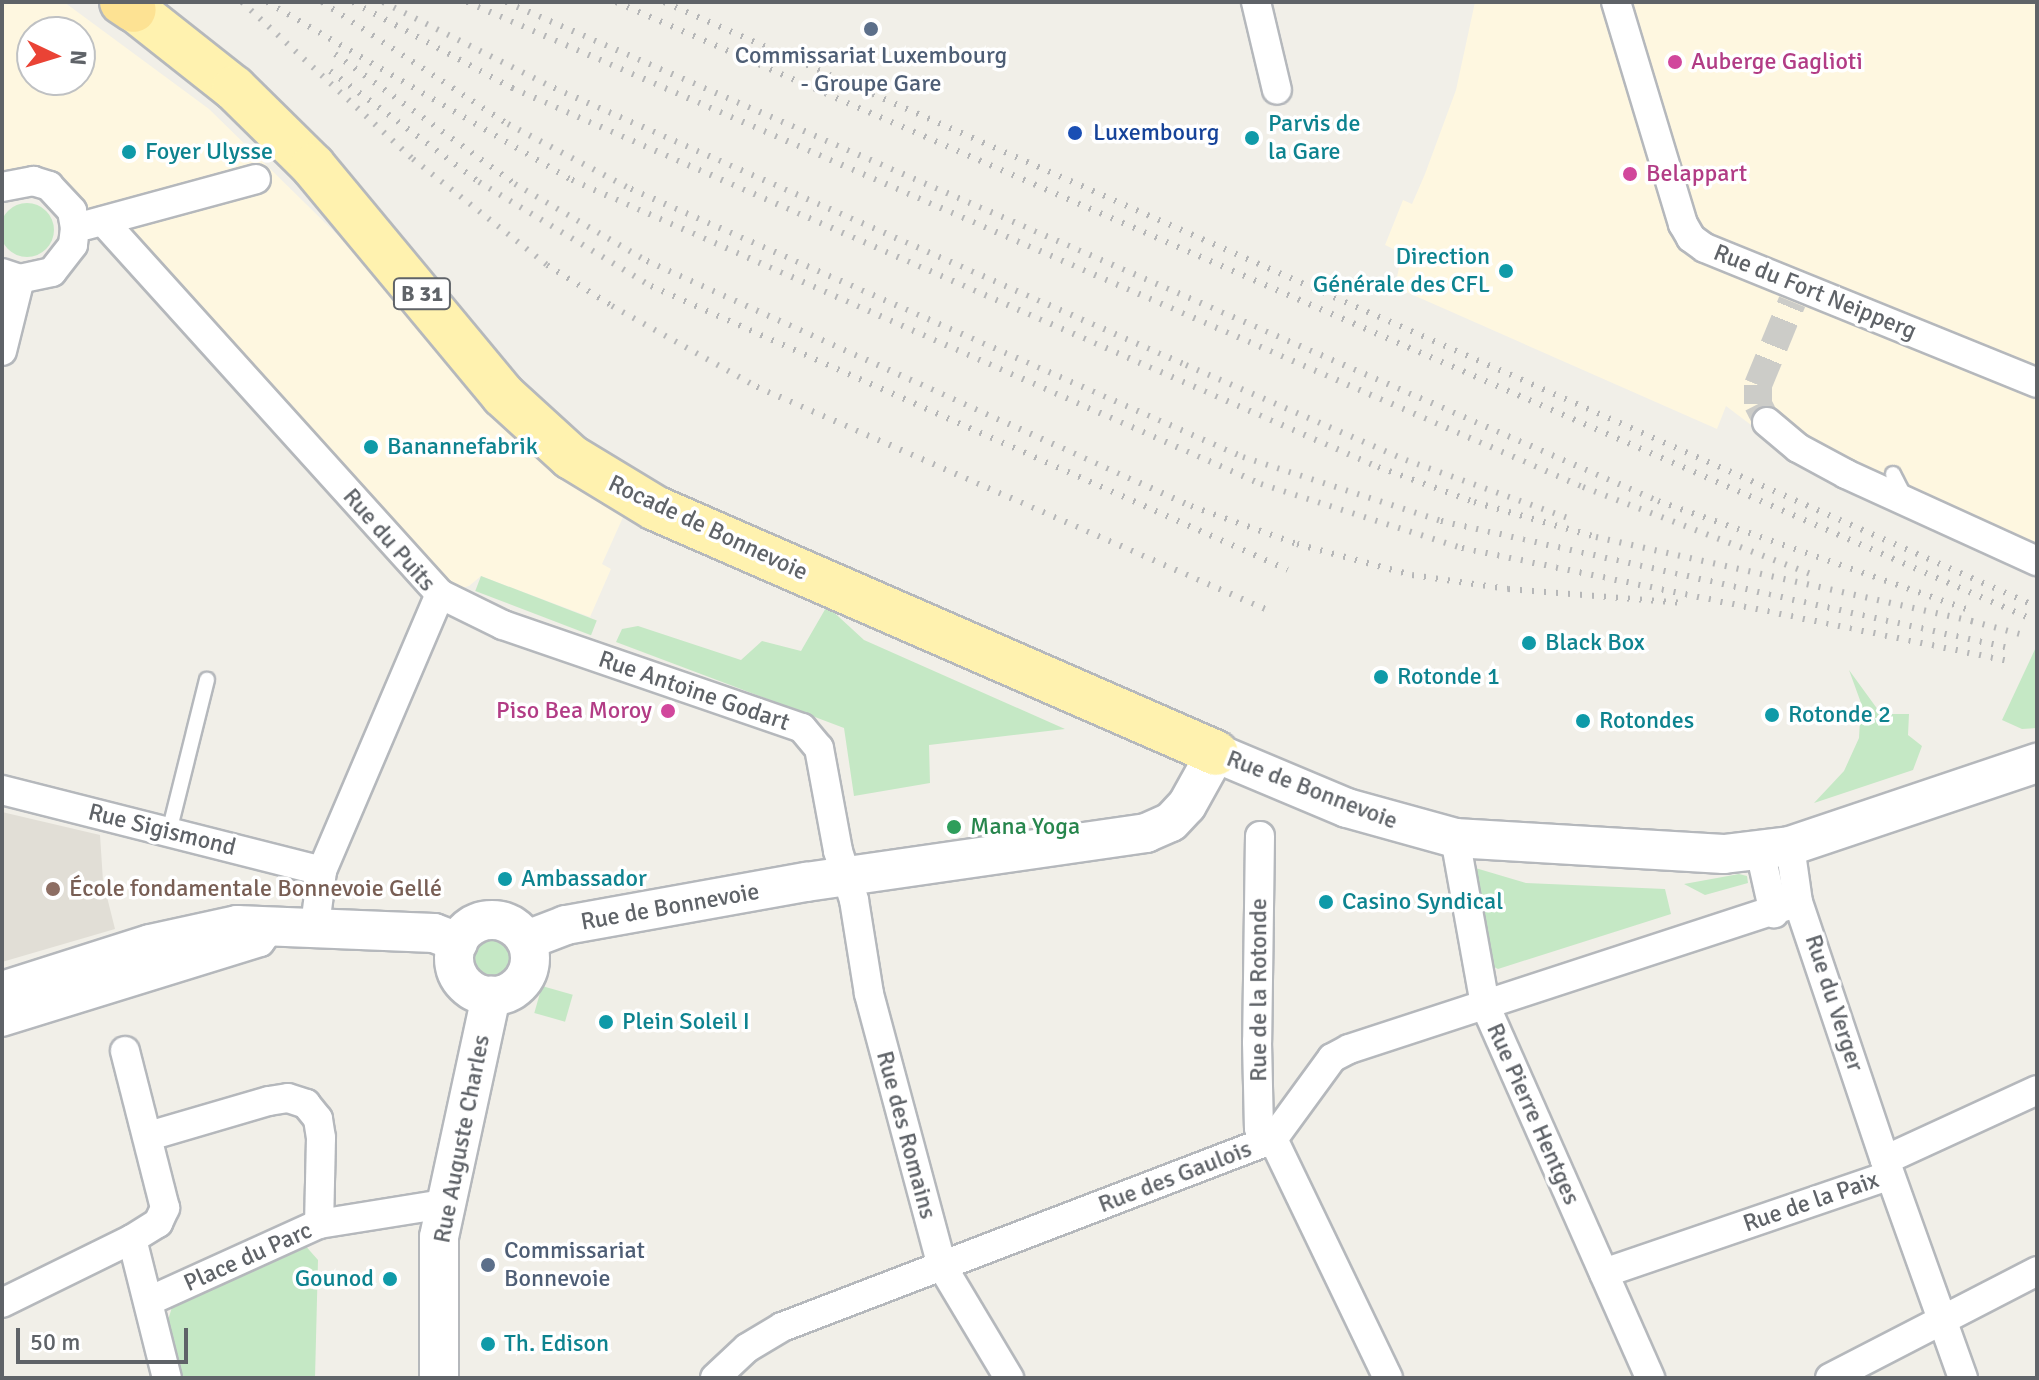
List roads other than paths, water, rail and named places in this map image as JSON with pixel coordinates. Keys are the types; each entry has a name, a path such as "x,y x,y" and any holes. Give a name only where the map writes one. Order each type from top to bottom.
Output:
{"main road":[{"name":"Rocade de Bonnevoie","path":"125,4 234,88 313,166 503,395 571,457 655,508 1216,753"},
{"name":"Rue de Bonnevoie","path":"527,940 566,925 846,876 1146,833 1171,822 1187,805 1216,753 1347,808 1455,838 1724,854 1775,848 2037,763"},
{"path":"491,920 516,927 527,940 531,959 525,978 510,992 491,996 477,993 457,971 458,942 468,929 491,920"},
{"path":"2,991 195,932 273,925 315,926 434,933 458,942"},
{"name":"Rue Auguste Charles","path":"439,1378 439,1237 491,996"}],"street":[{"path":"1256,2 1277,90"},
{"name":"Rue du Fort Neipperg","path":"1616,2 1687,231 1705,248 1795,294 1922,345 2037,383"},
{"path":"75,228 256,179"},
{"path":"2,187 33,181 49,186 72,211 75,228 73,245 52,272 11,276 2,351"},
{"name":"Rue du Puits","path":"103,221 440,594 322,871 315,926"},
{"path":"1767,422 1798,448 1864,473 2037,561"},
{"name":"Rue Antoine Godart","path":"440,594 503,625 802,728 819,748 846,876"},
{"name":"Rue Sigismond","path":"2,790 322,871"},
{"name":"Rue de la Rotonde","path":"1260,836 1259,1128 1269,1141 1388,1378"},
{"name":"Rue Pierre Hentges","path":"1455,838 1485,1005 1650,1378"},
{"name":"Rue du Verger","path":"1775,848 1786,908 1887,1167 1963,1378"},
{"name":"Rue des Romains","path":"846,876 869,994 942,1266 1009,1378"},
{"name":"Rue des Gaulois","path":"715,1378 747,1348 782,1327 1269,1141 1332,1058 1786,908"},
{"path":"2,1022 260,942 273,925"},
{"path":"2,1303 158,1223 165,1208 125,1051"},
{"name":"Rue de la Paix","path":"1604,1273 1887,1167 2037,1090"},
{"path":"149,1136 269,1101 288,1098 306,1104 318,1119 321,1138 319,1224"},
{"name":"Place du Parc","path":"149,1301 319,1224 444,1204"},
{"path":"132,1239 167,1378"},
{"path":"1830,1378 2037,1271"}],"lane":[{"path":"1834,450 1864,473"},
{"path":"169,832 207,680"}],"tunnel":[{"path":"1767,422 1758,404 1758,385 1792,302"}],"tram line":[{"path":"1213,2 1276,2"}],"railway":[{"path":"242,2 413,159 547,265 612,306 757,387 1272,612"},
{"path":"267,2 572,180 1261,484 1462,548 2008,661"},
{"path":"322,2 508,124 631,189 1243,457 1441,521 2014,649"},
{"path":"353,2 512,88 1378,467 1474,502 1596,537 1980,623"},
{"path":"383,2 554,88 1186,365 1406,460 1568,518"},
{"path":"467,2 1583,487 1814,575"},
{"path":"506,2 1658,501 1969,610"},
{"path":"616,2 2027,617"},
{"path":"664,2 2033,605"},
{"path":"335,54 515,184 647,261 1191,506 1297,544 1412,575 1508,589 1683,603"},
{"path":"330,71 479,182 651,286 1288,570"},
{"path":"1971,621 2020,634"}],"place":[{"name":"Commissariat Luxembourg - Groupe Gare","path":"871,29"},
{"name":"Auberge Gaglioti","path":"1675,62"},
{"name":"Luxembourg","path":"1075,133"},
{"name":"Parvis de la Gare","path":"1252,138"},
{"name":"Foyer Ulysse","path":"129,152"},
{"name":"Belappart","path":"1630,174"},
{"name":"Direction Générale des CFL","path":"1506,271"},
{"name":"Banannefabrik","path":"371,447"},
{"name":"Black Box","path":"1529,643"},
{"name":"Rotonde 1","path":"1381,677"},
{"name":"Piso Bea Moroy","path":"668,711"},
{"name":"Rotonde 2","path":"1772,715"},
{"name":"Rotondes","path":"1583,721"},
{"name":"Mana Yoga","path":"954,827"},
{"name":"Ambassador","path":"505,879"},
{"name":"École fondamentale Bonnevoie Gellé","path":"53,889"},
{"name":"Casino Syndical","path":"1326,902"},
{"name":"Plein Soleil I","path":"606,1022"},
{"name":"Commissariat Bonnevoie","path":"488,1265"},
{"name":"Gounod","path":"390,1279"},
{"name":"Th. Edison","path":"488,1344"}]}
